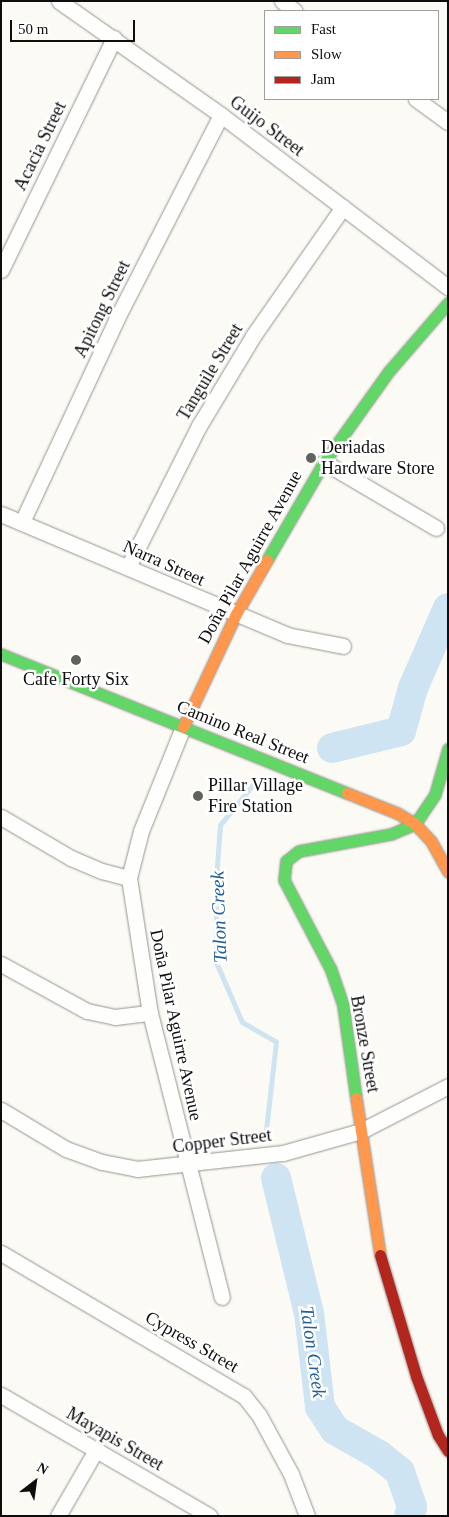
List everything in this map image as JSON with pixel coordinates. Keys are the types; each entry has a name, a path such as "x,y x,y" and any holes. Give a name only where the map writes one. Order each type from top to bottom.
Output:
{"street":[{"name":"Guijo Street","path":"59,1 221,115 448,287"},
{"path":"282,1 295,10"},
{"name":"Acacia Street","path":"1,270 114,38"},
{"path":"417,100 448,122"},
{"name":"Apitong Street","path":"22,522 116,320 221,115"},
{"name":"Tanguile Street","path":"128,567 204,418 294,273 343,207"},
{"name":"Doña Pilar Aguirre Avenue","path":"222,1297 150,1013 129,878 141,831 183,727 236,614 324,462 379,385 448,303"},
{"path":"324,462 436,528"},
{"name":"Narra Street","path":"1,514 287,635 343,646"},
{"name":"Camino Real Street","path":"1,654 360,797 415,824 431,841 448,872"},
{"path":"415,824 435,794 448,749"},
{"path":"1,817 71,858 102,872 129,878"},
{"name":"Bronze Street","path":"415,824 391,834 299,851 286,861 284,880 330,968 343,1005 376,1242 416,1376 438,1435 448,1451"},
{"path":"1,964 88,1011 115,1017 150,1013"},
{"name":"Copper Street","path":"1,1110 66,1149 102,1162 137,1169 188,1165 283,1153 362,1131 448,1086"},
{"name":"Cypress Street","path":"1,1253 244,1396 259,1415 291,1474 307,1516"},
{"name":"Mayapis Street","path":"1,1395 210,1516"},
{"path":"58,1516 96,1450"}],"waterway":[{"name":"Talon Creek","path":"332,748 401,731 413,688 448,608"},
{"name":"Talon Creek","path":"255,782 220,825 216,879 216,962 242,1022 276,1042 266,1130"},
{"name":"Talon Creek","path":"276,1178 309,1313 320,1407 335,1430 379,1455 400,1472 412,1507 409,1516"}],"traffic: fast":[{"path":"267,560 324,462 389,371 448,303"},
{"path":"1,654 347,793"},
{"path":"356,1098 343,1005 330,968 284,880 286,861 299,851 391,834 415,824 435,794 448,749"}],"traffic: slow":[{"path":"183,727 236,614 267,560"},
{"path":"347,793 397,813 415,824 431,841 448,872"},
{"path":"356,1098 380,1255"}],"traffic: jam":[{"path":"380,1255 416,1376 438,1435 448,1451"}],"place":[{"name":"Deriadas Hardware Store","path":"311,458"},
{"name":"Cafe Forty Six","path":"76,660"},
{"name":"Pillar Village Fire Station","path":"198,796"}]}
